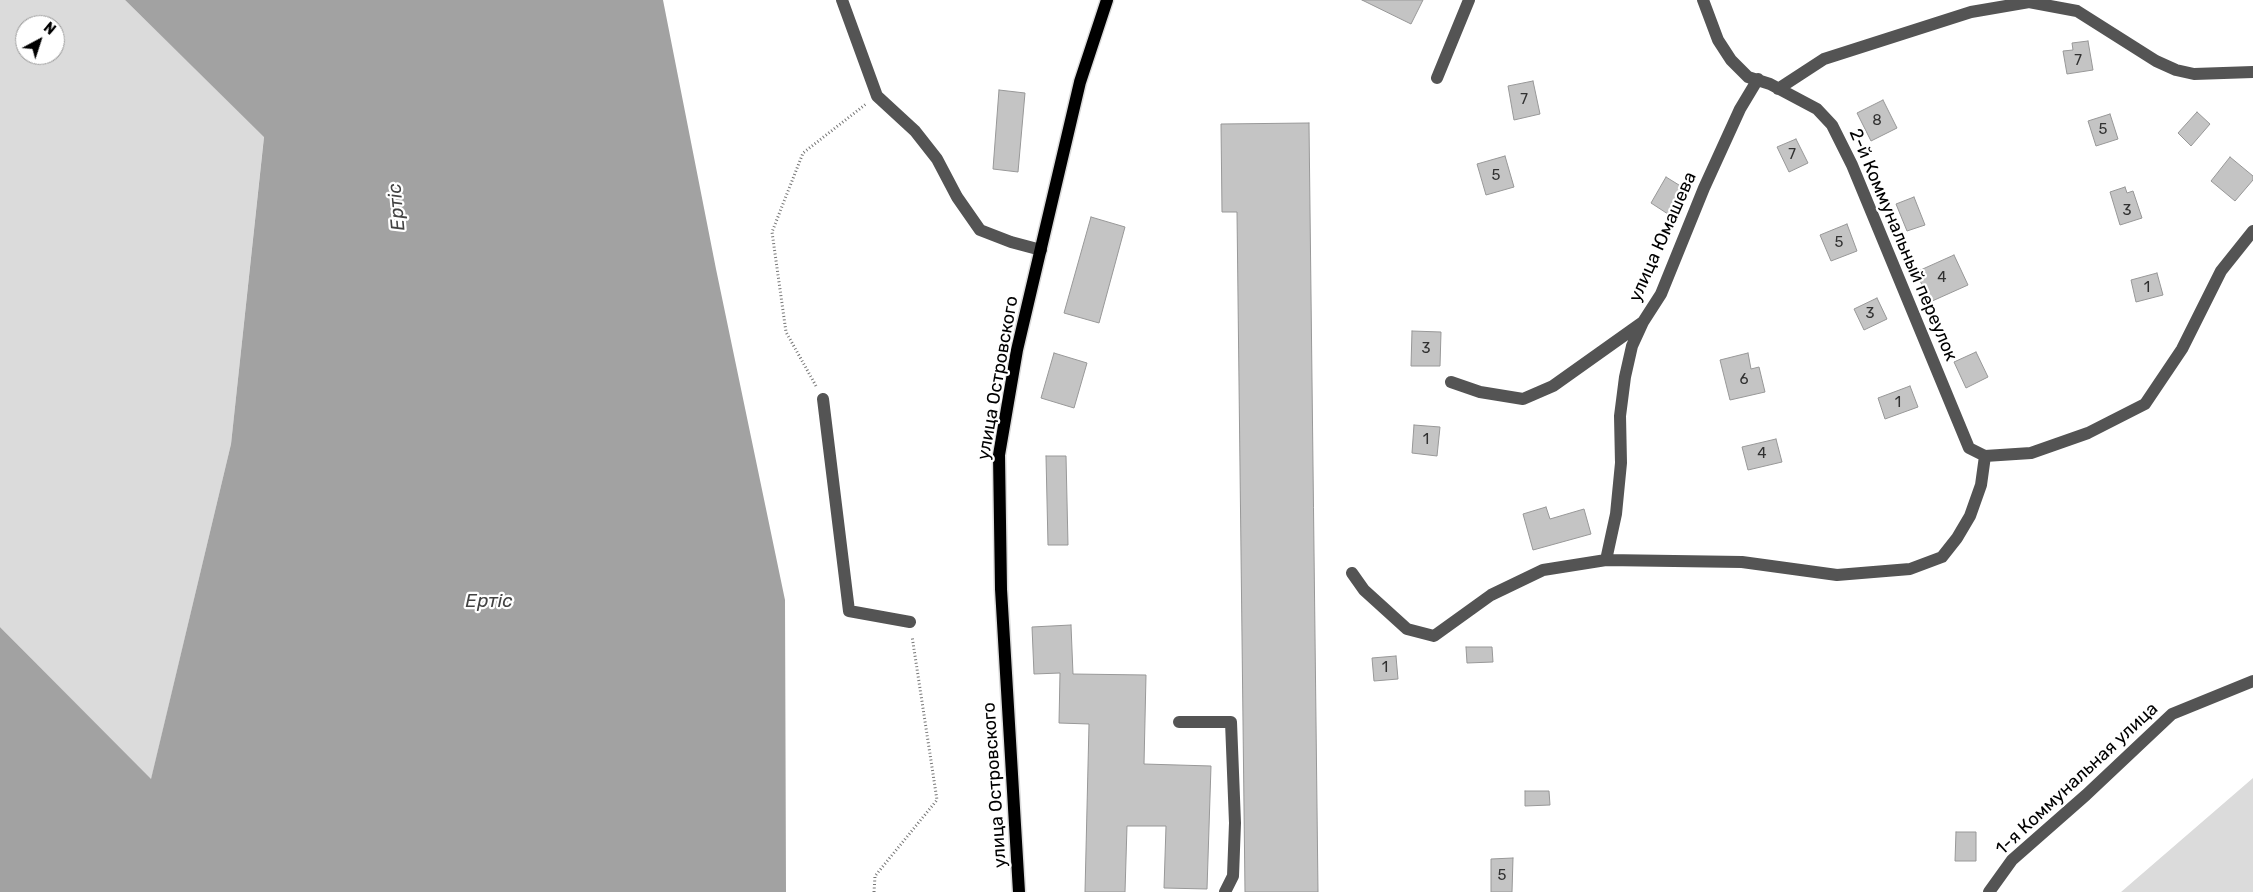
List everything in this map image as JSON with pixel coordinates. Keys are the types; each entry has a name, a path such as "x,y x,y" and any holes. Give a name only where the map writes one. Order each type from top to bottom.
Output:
{"main road":[{"name":"улица Островского","path":"1019,892 1001,588 999,455 1017,350 1040,250 1080,82 1107,0"}],"street":[{"path":"842,0 877,96 915,131 937,159 956,197 980,230 1011,242 1040,250"},
{"path":"1437,78 1470,0"},
{"name":"2-й Коммунальный переулок","path":"1703,0 1718,40 1731,60 1748,77 1774,86 1817,109 1832,125 1852,164 1969,448 1985,456"},
{"path":"1774,86 1824,59 1971,12 2029,2 2077,12 2156,61 2176,70 2194,74 2253,72"},
{"name":"улица Юмашева","path":"1451,382 1480,392 1524,399 1553,386 1643,322 1661,294 1704,188 1740,109 1758,79"},
{"path":"1352,573 1364,590 1407,629 1434,636 1491,595 1543,570 1606,560 1742,562 1837,575 1910,569 1942,557 1957,538 1970,516 1981,485 1985,456 2031,453 2088,433 2144,404 2182,349 2221,271 2253,230"},
{"path":"1606,560 1616,514 1621,464 1620,416 1626,377 1632,346 1643,322"},
{"path":"824,399 849,612 910,622"},
{"name":"1-я Коммунальная улица","path":"1989,892 2012,860 2086,795 2172,714 2253,681"},
{"path":"1179,722 1231,722 1235,823 1233,876 1225,892"}],"path":[{"path":"824,399 786,332 772,232 803,153 877,96"},
{"path":"874,892 875,876 936,800 910,622"}],"shaded area":[{"path":"0,0 125,0 264,136 231,444 151,780 0,627"},
{"path":"2253,778 2253,892 2121,892"}],"water":[{"name":"Ертіс","path":"125,0 663,0 716,269 785,600 786,892 0,892 0,627 151,779 231,444 264,137"}],"building":[{"path":"1362,0 1423,0 1411,24"},
{"path":"2088,41 2093,70 2067,74 2063,51 2073,50 2072,43"},
{"path":"1533,81 1540,114 1514,120 1508,86"},
{"path":"999,90 1025,93 1018,172 993,169"},
{"path":"1883,100 1897,128 1871,141 1857,113"},
{"path":"2197,112 2210,124 2191,146 2178,133"},
{"path":"2110,114 2118,139 2096,146 2088,121"},
{"path":"1309,123 1318,892 1245,892 1237,212 1222,212 1221,124"},
{"path":"1796,139 1808,163 1789,172 1777,147"},
{"path":"1505,156 1514,187 1486,195 1477,164"},
{"path":"2230,157 2253,176 2253,180 2235,201 2211,181"},
{"path":"1666,177 1687,190 1671,216 1651,203"},
{"path":"2125,187 2127,193 2133,191 2142,218 2120,225 2110,192"},
{"path":"1914,197 1925,225 1907,231 1896,204"},
{"path":"1091,217 1125,227 1099,323 1064,313"},
{"path":"1847,224 1857,251 1831,261 1820,235"},
{"path":"1954,255 1968,285 1930,302 1916,272"},
{"path":"2157,273 2163,295 2136,302 2131,280"},
{"path":"1877,298 1887,319 1864,330 1854,309"},
{"path":"1412,331 1441,332 1440,366 1411,366"},
{"path":"1976,352 1988,377 1966,388 1954,362"},
{"path":"1054,353 1087,363 1074,408 1041,398"},
{"path":"1748,353 1751,369 1759,367 1765,392 1730,400 1720,360"},
{"path":"1910,386 1918,407 1885,419 1878,398"},
{"path":"1414,425 1440,427 1437,456 1412,453"},
{"path":"1776,439 1782,462 1748,470 1742,447"},
{"path":"1046,456 1066,456 1068,545 1048,545"},
{"path":"1546,507 1550,519 1584,509 1591,534 1533,550 1523,514"},
{"path":"1071,625 1073,674 1146,675 1144,764 1211,766 1207,889 1164,888 1166,826 1127,826 1125,892 1085,892 1089,724 1059,723 1060,673 1034,674 1032,627"},
{"path":"1466,647 1492,647 1493,662 1467,663"},
{"path":"1396,656 1398,679 1374,681 1372,658"},
{"path":"1525,791 1549,791 1550,805 1525,806"},
{"path":"1956,832 1976,832 1976,861 1955,861"},
{"path":"1513,858 1512,892 1491,892 1491,859"}]}
